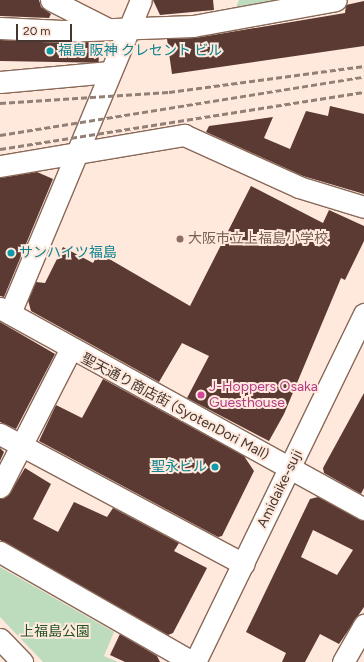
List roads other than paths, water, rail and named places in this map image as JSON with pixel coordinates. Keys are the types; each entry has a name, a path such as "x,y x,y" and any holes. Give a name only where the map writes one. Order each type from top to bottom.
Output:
{"street":[{"path":"5,311 79,152 110,72 142,0"},
{"path":"0,28 62,32 106,28 129,29 193,26 331,1"},
{"path":"59,2 106,28"},
{"path":"0,82 110,72"},
{"path":"0,166 184,135 298,187 364,207"},
{"name":"聖天通り商店街 (SyotenDori Mall)","path":"5,311 70,350 364,509"},
{"name":"Amidaike-suji","path":"193,662 290,469 364,314"},
{"path":"0,487 70,350"},
{"path":"0,434 243,564"},
{"path":"0,552 193,662"},
{"path":"343,662 364,625"},
{"path":"0,639 22,662"}],"railway":[{"path":"0,103 169,92 364,66"},
{"path":"0,135 364,77"},
{"path":"0,149 364,92"}],"place":[{"name":"福島 阪神 クレセント ビル","path":"50,51"},
{"name":"大阪市立上福島小学校","path":"180,239"},
{"name":"サンハイツ福島","path":"11,253"},
{"name":"J-Hoppers Osaka Guesthouse","path":"201,395"},
{"name":"聖永ビル","path":"215,467"}],"park label":[{"name":"上福島公園","path":"55,632"}]}
